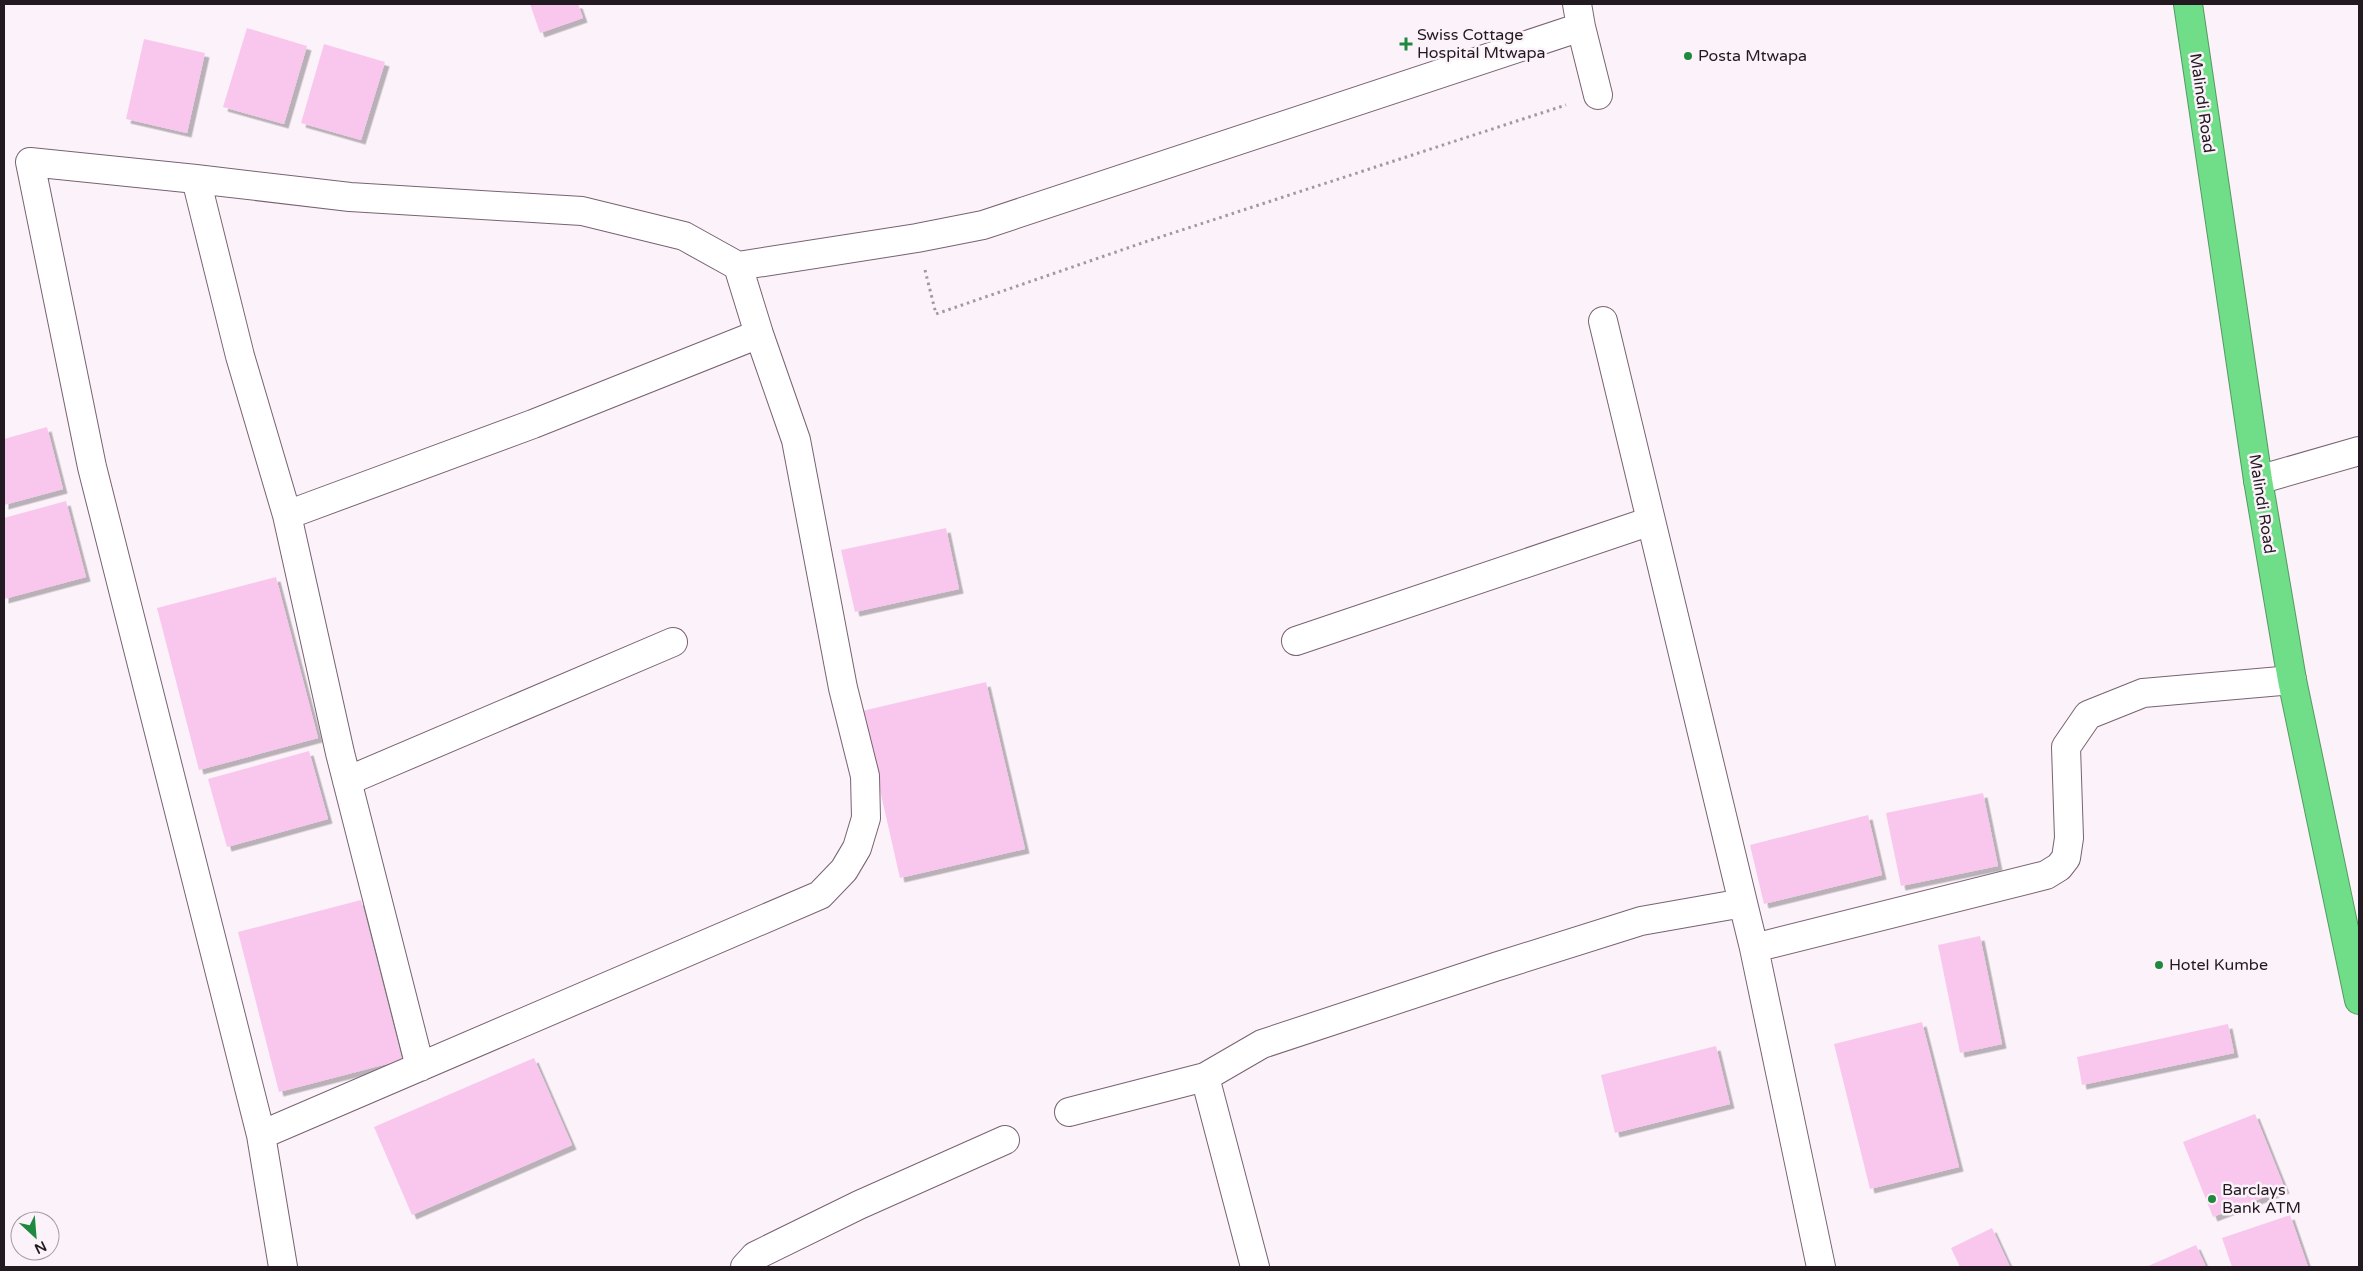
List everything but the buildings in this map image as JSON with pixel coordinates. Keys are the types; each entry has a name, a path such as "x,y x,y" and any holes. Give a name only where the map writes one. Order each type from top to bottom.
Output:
{"highway":[{"name":"Malindi Road","path":"2188,4 2258,480 2292,680 2359,1000"}],"street":[{"path":"283,1267 261,1135 92,467 30,162 350,197 582,211 684,236 738,266 917,238 983,225 1579,15 1598,95"},
{"path":"196,179 240,356 287,515 347,781 420,1068"},
{"path":"261,1135 820,895 844,870 857,848 866,818 865,776 843,688 796,440 758,334 738,266"},
{"path":"1604,321 1754,948 1821,1267"},
{"path":"287,515 533,424 758,334"},
{"path":"2258,480 2359,450"},
{"path":"1296,641 1651,521"},
{"path":"347,781 673,642"},
{"path":"1754,948 2046,875 2059,867 2066,858 2069,838 2066,746 2088,715 2143,692 2292,680"},
{"path":"1069,1112 1205,1077 1262,1044 1641,921 1743,903"},
{"path":"1205,1077 1255,1267"},
{"path":"745,1267 755,1256 859,1206 1005,1140"}],"path":[{"path":"917,238 936,314 1145,242 1598,95"}],"place":[{"name":"Swiss Cottage Hospital Mtwapa","path":"1406,44"},
{"name":"Posta Mtwapa","path":"1688,56"},
{"name":"Hotel Kumbe","path":"2159,965"},
{"name":"Barclays Bank ATM","path":"2212,1199"}]}
